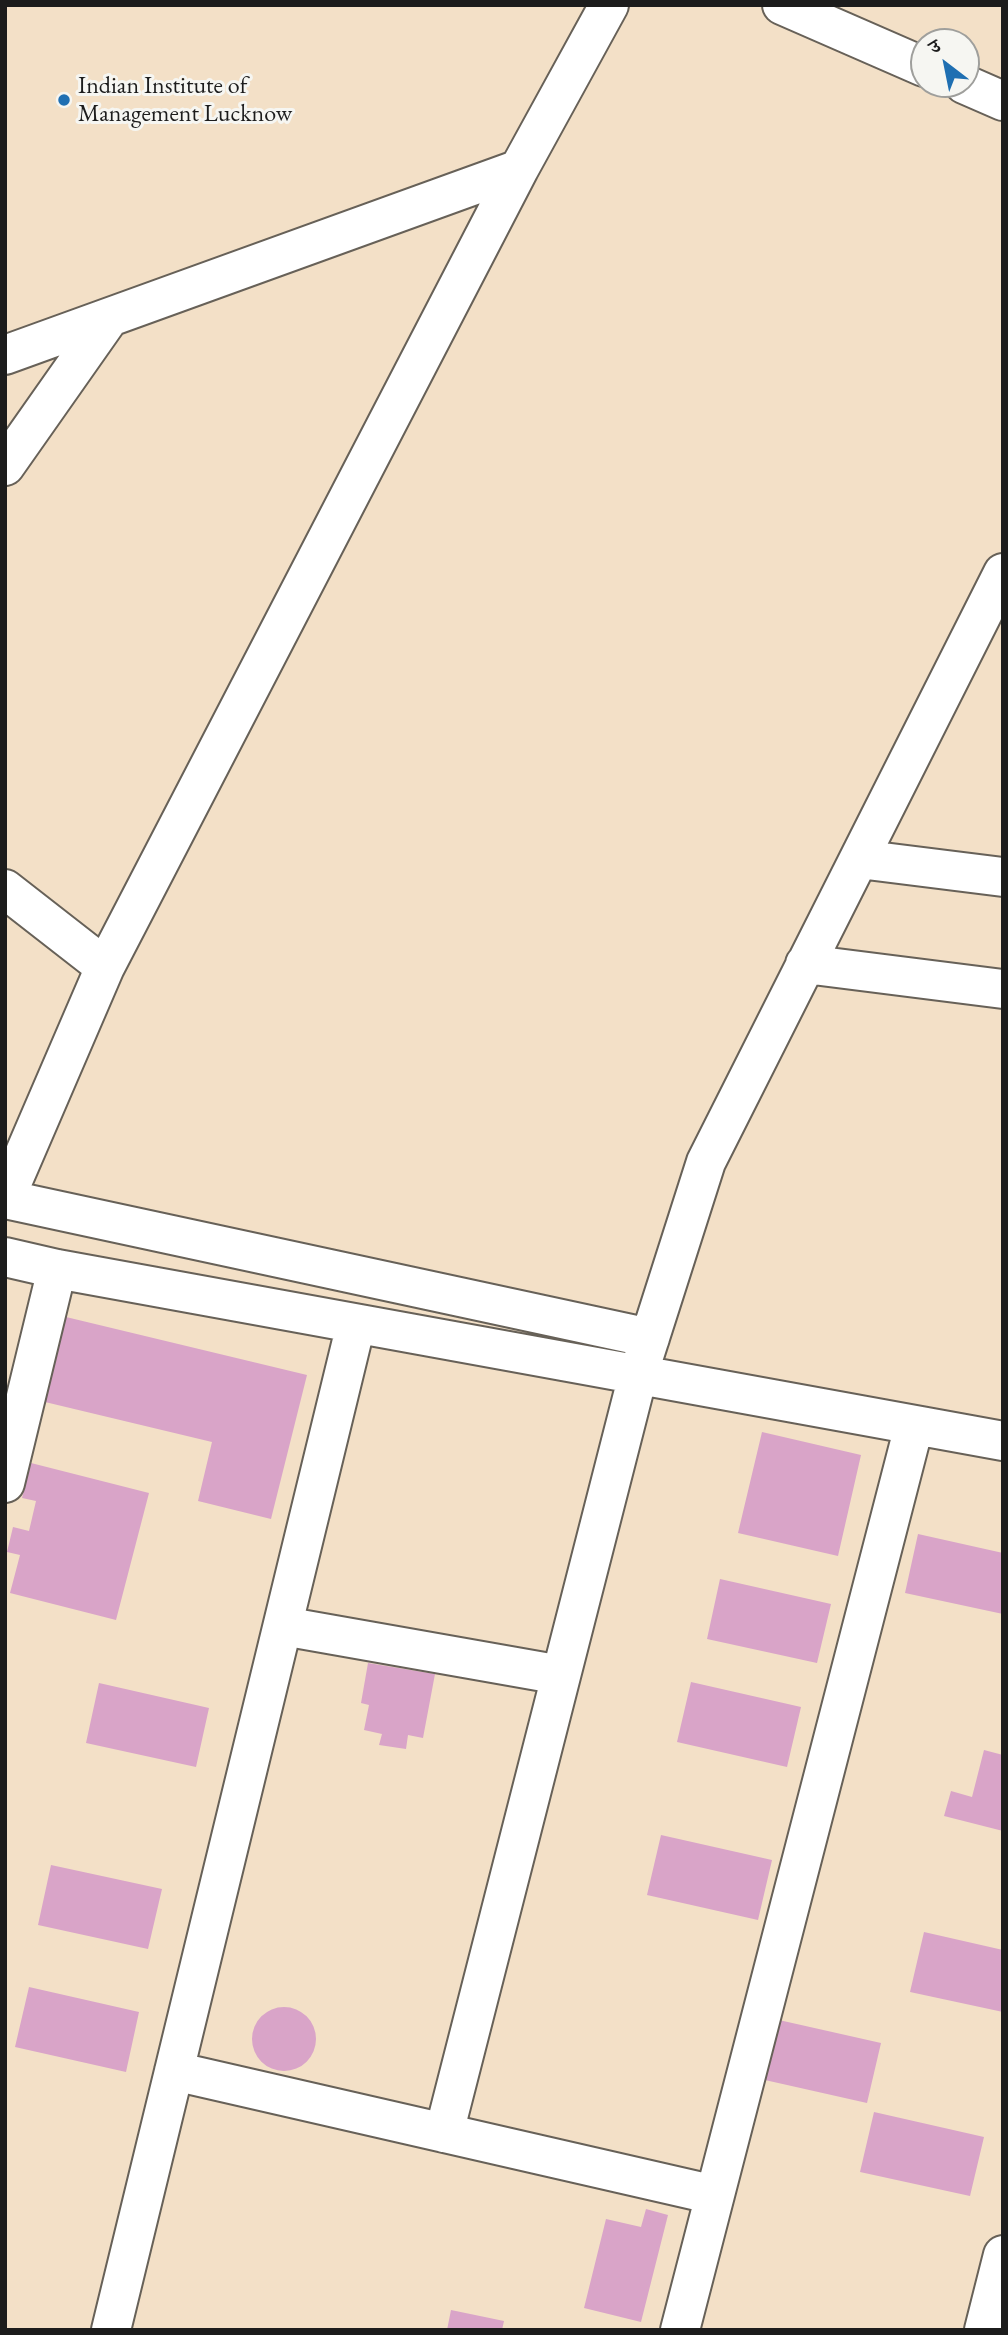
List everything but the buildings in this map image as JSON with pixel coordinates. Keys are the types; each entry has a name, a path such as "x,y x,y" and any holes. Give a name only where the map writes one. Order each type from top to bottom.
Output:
{"street":[{"path":"609,5 519,169 105,967 14,1154 5,1199 649,1339"},
{"path":"782,5 910,60"},
{"path":"980,91 1003,101"},
{"path":"5,355 519,169"},
{"path":"5,466 108,318"},
{"path":"444,2133 638,1375 706,1162 1003,573"},
{"path":"859,859 1003,877"},
{"path":"5,889 105,967"},
{"path":"806,964 1003,989"},
{"path":"5,1257 57,1269 1003,1441"},
{"path":"5,1483 57,1269"},
{"path":"111,2330 356,1324"},
{"path":"680,2330 914,1426"},
{"path":"283,1626 561,1675"},
{"path":"174,2071 715,2194"},
{"path":"984,2330 1003,2255"}],"place":[{"name":"Indian Institute of Management Lucknow","path":"64,100"}]}
